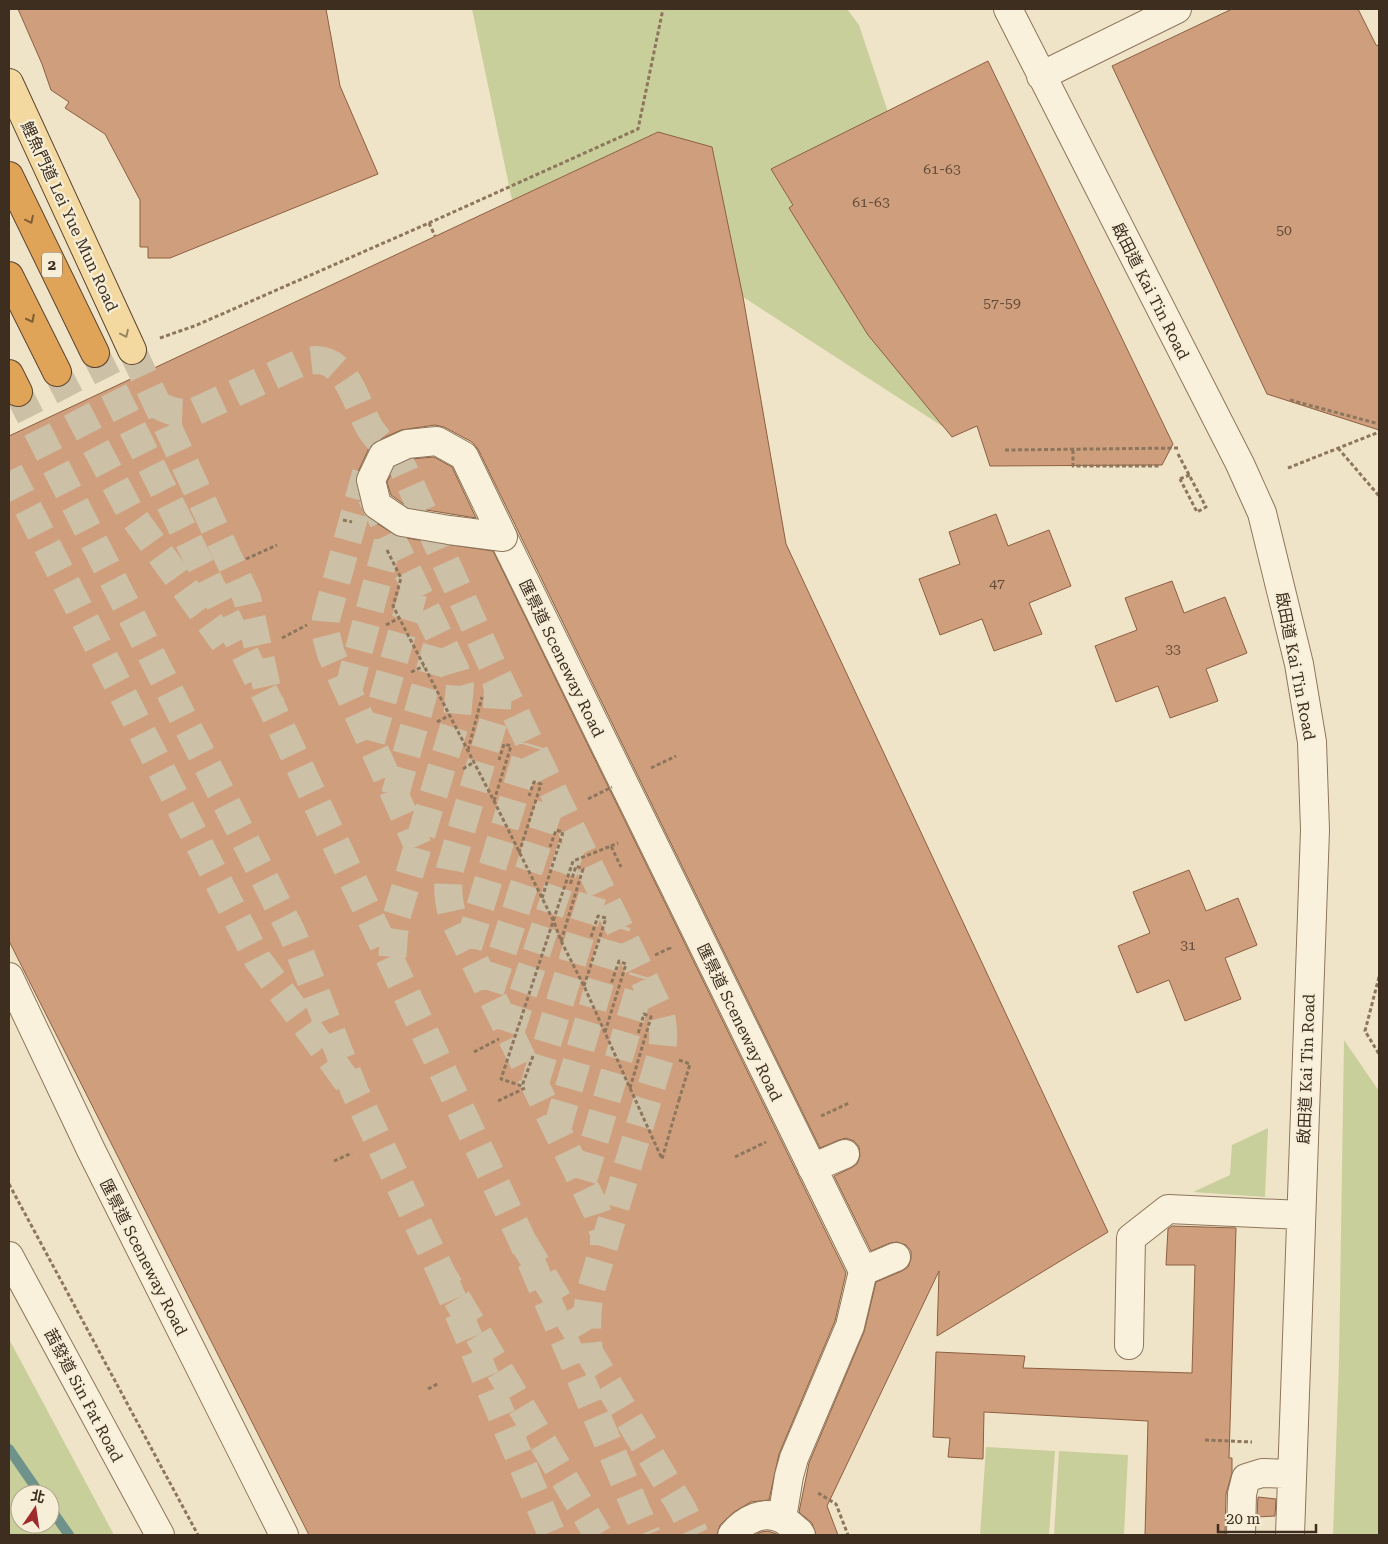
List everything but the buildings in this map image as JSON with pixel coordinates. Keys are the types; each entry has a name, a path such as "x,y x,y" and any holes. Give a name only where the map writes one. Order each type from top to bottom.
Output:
{"highway":[{"name":"2","path":"9,176 95,353"},
{"path":"9,276 57,372"}],"main road":[{"name":"鯉魚門道 Lei Yue Mun Road","path":"9,83 144,345"}],"street":[{"name":"啟田道 Kai Tin Road","path":"1008,9 1240,464 1262,513 1299,664 1312,742 1315,830 1290,1535"},
{"path":"1041,76 1177,9"},
{"name":"匯景道 Sceneway Road","path":"503,537 402,522 377,505 371,480 383,455 407,444 437,441 464,456 863,1271"},
{"name":"匯景道 Sceneway Road","path":"9,977 91,1150 284,1535"},
{"path":"812,1168 845,1154"},
{"path":"1129,1345 1131,1238 1168,1210 1301,1214"},
{"name":"茜發道 Sin Fat Road","path":"9,1256 160,1535"},
{"path":"732,1535 739,1526 752,1518 767,1516 791,1527 789,1476 794,1458 850,1326 863,1271 896,1257"},
{"path":"1241,1535 1242,1494 1246,1478 1262,1474 1292,1474"}],"path":[{"path":"144,345 198,325 638,129 664,9"},
{"path":"430,223 435,236"},
{"path":"1290,400 1379,424"},
{"path":"1288,468 1379,432"},
{"path":"1005,450 1179,448"},
{"path":"1338,448 1379,496"},
{"path":"1072,450 1072,466 1159,466"},
{"path":"1178,454 1206,507 1198,512 1180,479 1192,474"},
{"path":"343,520 360,524"},
{"path":"385,545 401,578 393,606 554,922 561,941 584,986 662,1159 690,1064 679,1060"},
{"path":"246,559 277,546"},
{"path":"386,625 399,618"},
{"path":"282,638 307,625"},
{"path":"411,672 424,666"},
{"path":"468,750 482,697"},
{"path":"437,722 450,716"},
{"path":"494,801 511,746 504,744 499,760"},
{"path":"652,767 676,756"},
{"path":"463,769 474,762"},
{"path":"519,853 541,784 534,782 530,796"},
{"path":"588,799 612,787"},
{"path":"542,898 562,832 556,830 550,847"},
{"path":"533,1056 522,1086 501,1079 573,861 618,843"},
{"path":"611,846 621,867"},
{"path":"561,941 582,869 576,866 570,884"},
{"path":"584,986 606,918 598,916 591,937"},
{"path":"655,955 670,948 666,940"},
{"path":"605,1032 626,964 619,961 611,984"},
{"path":"1379,977 1365,1031 1379,1054"},
{"path":"630,1088 651,1017 644,1014 638,1034"},
{"path":"474,1052 499,1039"},
{"path":"498,1101 525,1088"},
{"path":"825,1114 849,1103"},
{"path":"334,1161 352,1153"},
{"path":"735,1157 744,1153"},
{"path":"9,1184 198,1535"},
{"path":"428,1389 439,1383"},
{"path":"1205,1440 1253,1442"},
{"path":"830,1500 836,1504 848,1535"}],"green space":[{"path":"472,9 847,9 859,25 888,112 771,169 850,297 971,428 945,428 743,297 658,132 512,200"},
{"path":"1344,1040 1379,1091 1379,1535 1333,1535 1339,1361"},
{"path":"1268,1128 1265,1197 1193,1192 1230,1175 1232,1145"},
{"path":"9,1339 114,1535 9,1535"},
{"path":"986,1447 1055,1451 1049,1535 980,1535"},
{"path":"1059,1451 1128,1455 1124,1535 1054,1535"}],"waterway":[{"path":"9,1449 33,1484"},
{"path":"60,1522 69,1535"}],"tunnel":[{"path":"132,350 247,598 271,706"},
{"path":"95,353 271,706 522,1240 647,1535"},
{"path":"156,404 175,412 194,412 302,362 317,360 328,362 337,368 351,387 371,430 403,468 493,667 659,1010 663,1030 662,1051 590,1293 587,1322 589,1352"},
{"path":"57,372 130,512 224,642"},
{"path":"18,392 292,933 355,1092 442,1274 598,1535"},
{"path":"9,471 258,960 355,1092"},
{"path":"366,473 326,619 325,631 331,654 418,846"},
{"path":"371,496 455,669 460,686 457,717 397,915 392,963"},
{"path":"348,691 390,534"},
{"path":"371,741 415,587"},
{"path":"395,795 439,638"},
{"path":"496,681 498,690 497,709 450,869 448,886 452,915 597,1212 604,1234 604,1245"},
{"path":"468,947 530,744"},
{"path":"490,991 554,792"},
{"path":"510,1033 575,836"},
{"path":"535,1083 597,881"},
{"path":"557,1129 617,924"},
{"path":"583,1180 643,976"},
{"path":"522,1240 682,1508 695,1535"},
{"path":"442,1274 552,1535"}]}
